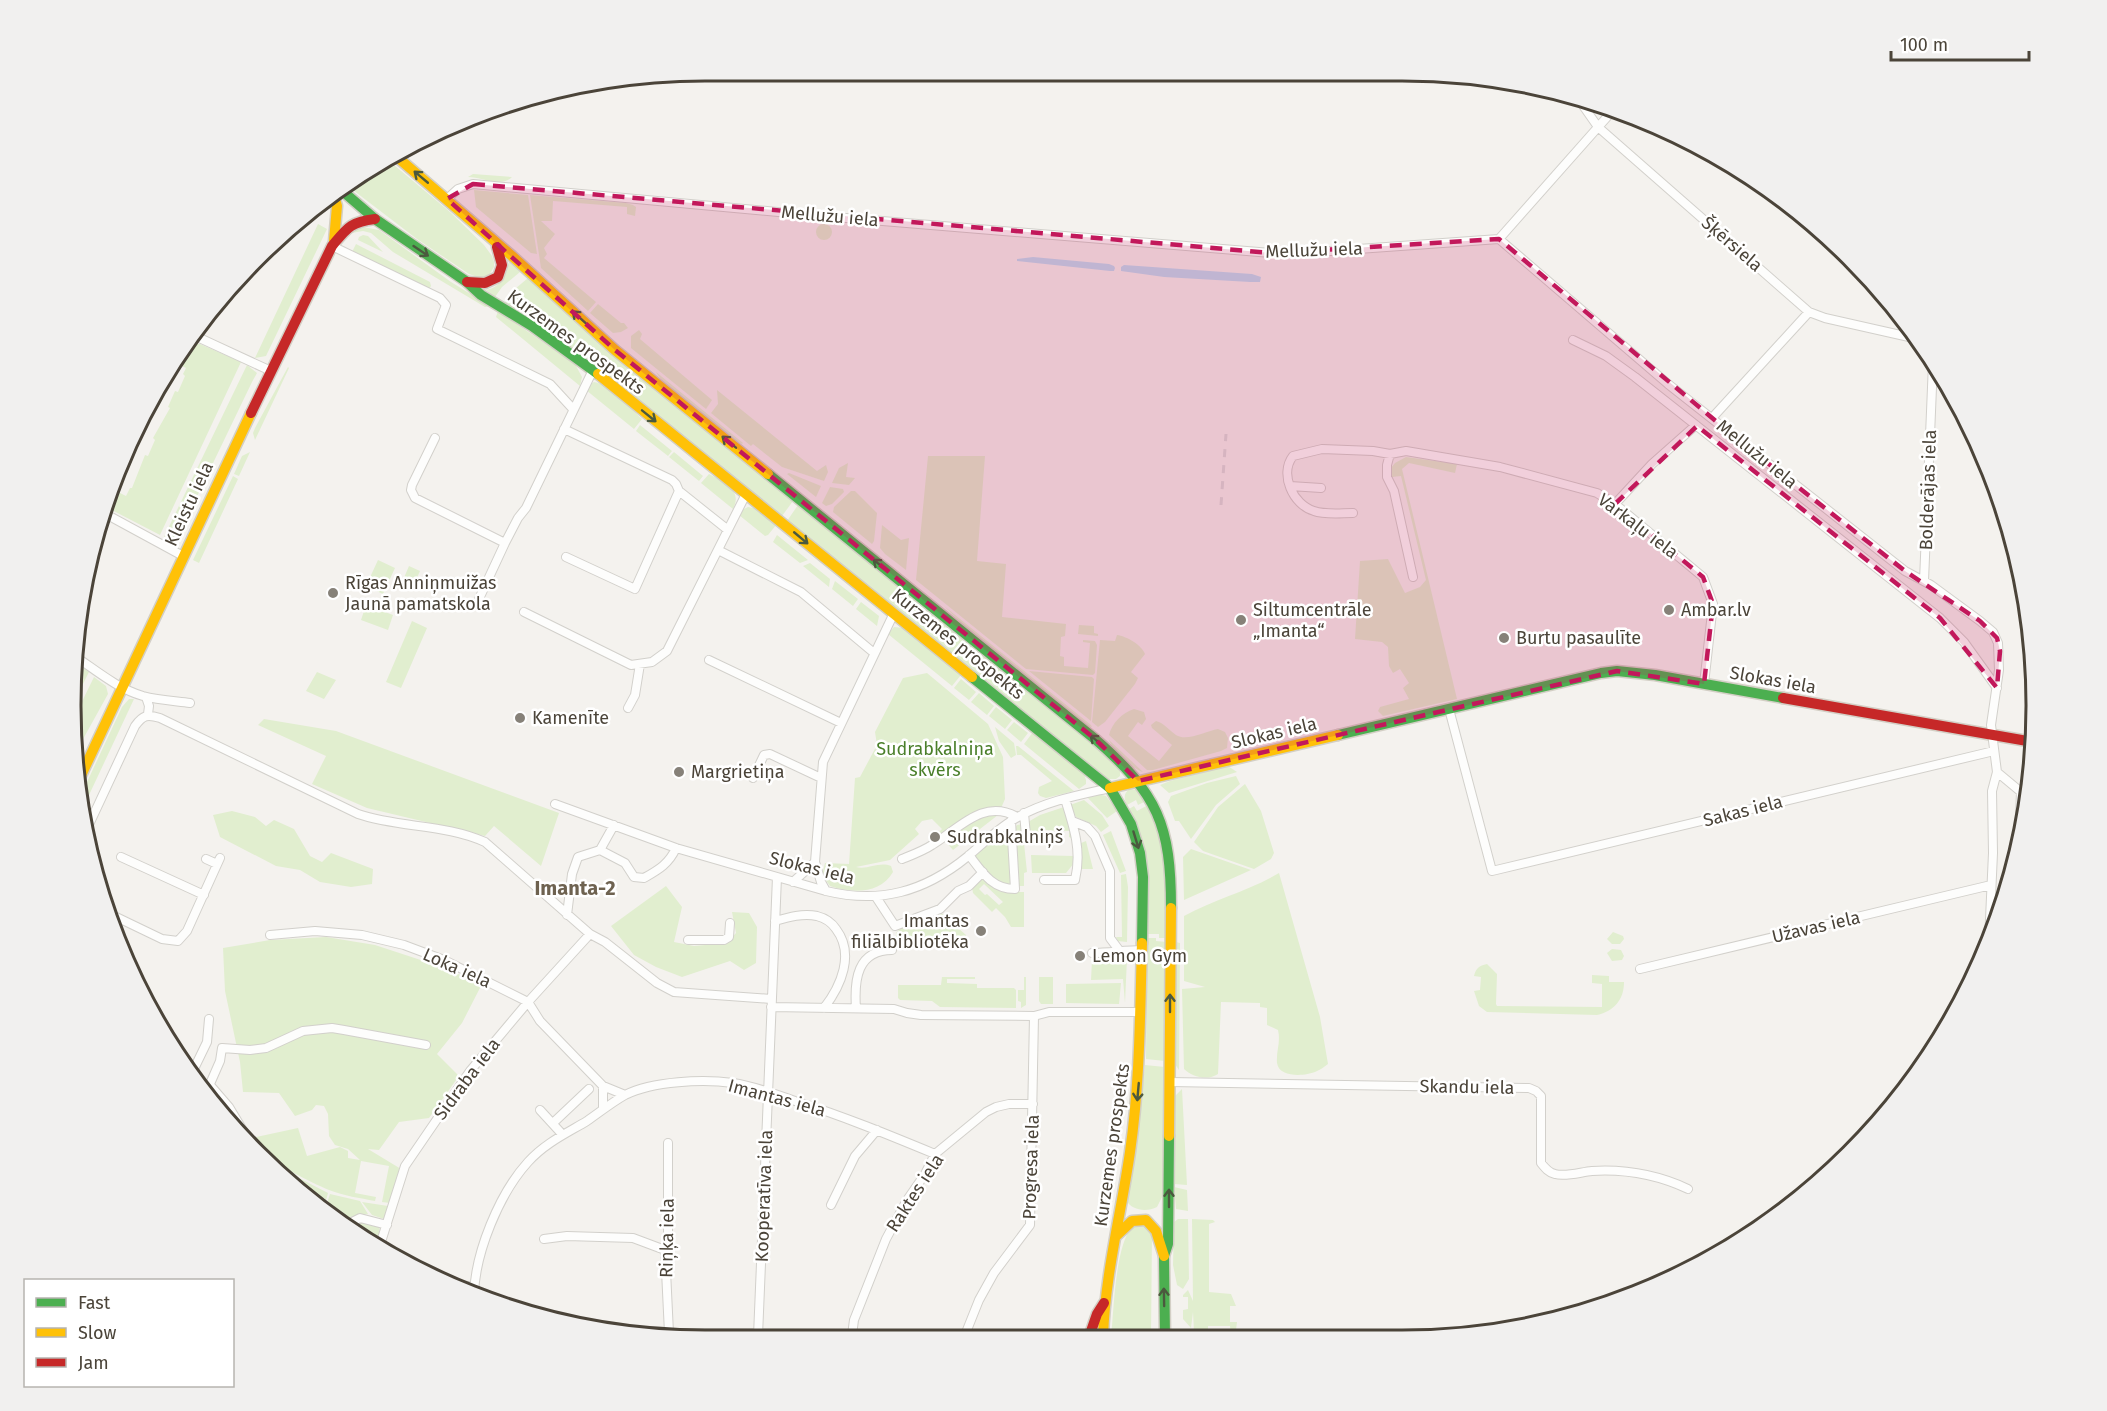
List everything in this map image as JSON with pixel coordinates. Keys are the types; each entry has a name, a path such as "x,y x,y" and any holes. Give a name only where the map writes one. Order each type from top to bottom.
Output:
{"main road":[{"name":"Kurzemes prospekts","path":"401,160 615,350 1119,759 1152,801 1164,825 1170,853 1172,908 1168,1244 1164,1256 1165,1330"},
{"name":"Kurzemes prospekts","path":"347,195 375,219 467,282 481,295 532,326 592,370 1110,788 1131,824 1140,853 1143,877 1142,1012 1138,1093 1130,1155 1104,1303 1103,1330"},
{"name":"Kleistu iela","path":"333,244 336,202"},
{"name":"Kleistu iela","path":"84,769 183,556 333,244 350,225 358,221 375,219"},
{"path":"467,282 481,285 497,278 502,270 502,258 495,244"},
{"name":"Slokas iela","path":"1110,788 1533,688 1617,671 1634,672 2025,741"},
{"path":"1116,1236 1132,1221 1146,1220 1156,1232 1164,1256"},
{"path":"1091,1330 1104,1303"}],"street":[{"name":"Šķērsiela","path":"1585,109 1599,127 1809,312 1825,318 1905,336"},
{"path":"1499,238 1608,116"},
{"name":"Mellužu iela","path":"447,199 458,189 473,184 810,215 1271,253 1316,252 1499,238 1621,345 1905,570 1980,621 1997,638 2000,651 1991,735 1997,772 1992,791 1993,853 1990,914"},
{"path":"333,244 440,298 446,305 437,329 550,384 573,409"},
{"path":"1712,418 1809,312"},
{"path":"200,339 271,371"},
{"name":"Mellužu iela","path":"1573,340 1606,357 1696,425 1940,618 1964,642 1997,688"},
{"path":"478,601 505,543 526,508 592,370"},
{"name":"Bolderājas iela","path":"1924,581 1932,377"},
{"path":"1615,504 1652,464 1696,425"},
{"path":"564,429 672,480 679,491 728,530"},
{"path":"435,438 412,485 412,495 505,543"},
{"name":"Varkaļu iela","path":"1290,486 1288,462 1293,456 1322,449 1390,454 1406,451 1500,467 1597,493 1615,504 1703,577 1713,604 1704,684"},
{"path":"1390,454 1387,477 1394,491 1413,577"},
{"path":"1321,488 1290,486 1297,499 1314,512 1353,513"},
{"path":"566,557 635,589 679,491"},
{"path":"524,612 631,665 658,660 668,651 746,494"},
{"path":"110,517 183,556"},
{"path":"718,550 801,592 874,653"},
{"path":"826,891 815,862 824,762 894,613"},
{"path":"709,660 841,723"},
{"path":"82,662 123,688 146,697 190,704"},
{"path":"628,708 635,695 640,664"},
{"path":"146,697 149,706 148,714"},
{"name":"Sakas iela","path":"1449,709 1492,871 1994,751"},
{"path":"92,819 135,726 141,717 148,714 358,814 376,820 467,835 485,842 590,934 605,942 657,983 674,992 824,1008 894,1009 921,1015 1034,1016 1049,1012 1142,1012"},
{"path":"753,777 764,756 770,754 821,777"},
{"path":"1997,772 2020,793"},
{"name":"Slokas iela","path":"555,804 676,848 793,882 842,895 876,897 923,885 948,871 1017,817 1040,806 1110,788"},
{"path":"1044,880 1075,880 1079,863 1078,848 1065,799"},
{"path":"902,859 932,846 964,821 976,815 998,811 1007,812 1017,817 1026,836"},
{"path":"969,855 1001,889 1015,889 1017,817"},
{"path":"1072,821 1087,827 1095,836 1110,871 1110,938 1119,950"},
{"path":"567,915 572,874 578,857 600,850 614,825"},
{"path":"600,850 625,863 634,877 644,879 662,868 673,857 676,848"},
{"path":"121,857 204,895"},
{"path":"119,918 162,939 178,941 187,931 219,861 206,859"},
{"path":"793,882 815,862"},
{"path":"876,897 896,926 940,909 958,891 969,886 983,872"},
{"name":"Kooperatīva iela","path":"758,1330 777,877"},
{"name":"Užavas iela","path":"1640,969 1991,885"},
{"path":"775,921 796,915 818,916 831,923 839,934 846,949 843,972 835,993 824,1008"},
{"path":"688,940 724,940 729,937 730,923"},
{"name":"Loka iela","path":"270,935 315,931 362,935 404,945 444,960 528,1002 540,1021 603,1086 625,1095"},
{"name":"Sidraba iela","path":"382,1239 405,1166 470,1071 528,1002 590,934"},
{"path":"856,1008 855,996 860,969 866,959 872,953 892,950"},
{"path":"1092,953 1142,950"},
{"name":"Progresa iela","path":"967,1330 979,1300 994,1273 1030,1226 1034,1016"},
{"path":"196,1066 207,1042 208,1019"},
{"path":"210,1085 220,1061 222,1048 250,1050 266,1048 303,1030 332,1028 426,1045"},
{"name":"Skandu iela","path":"1170,1082 1529,1088 1541,1096 1541,1163 1553,1174 1632,1172 1663,1179 1688,1189"},
{"name":"Imantas iela","path":"475,1285 486,1239 510,1186 528,1162 562,1134 589,1120 603,1108 614,1104 625,1095 675,1083 734,1083 854,1120 935,1154"},
{"path":"603,1086 603,1108"},
{"path":"553,1123 590,1089"},
{"name":"Raktes iela","path":"853,1330 857,1312 886,1239 935,1154 986,1112 1008,1104 1033,1104"},
{"path":"540,1110 562,1134"},
{"path":"831,1205 855,1156 877,1130"},
{"name":"Riņķa iela","path":"668,1143 668,1233 665,1250 669,1329"},
{"path":"354,1221 360,1218 387,1225"},
{"path":"544,1239 567,1236 633,1239 665,1250"}],"highlighted area":[{"path":"473,184 1271,253 1499,239 1742,443 1905,571 1980,621 1997,638 2000,651 1997,688 1940,618 1697,426 1615,504 1703,577 1713,604 1704,684 1617,671 1138,781 1095,739 615,350 447,199"}],"green space":[{"path":"394,165 450,212 484,245 492,256 494,267 489,275 481,278 469,274 417,239 353,190"},
{"path":"473,174 512,177 497,182 468,177"},
{"path":"474,190 528,195 537,254 531,253 476,207"},
{"path":"530,195 626,203 636,207 635,216 627,214 627,207 553,201 552,221 541,221 555,234 544,248 547,254 544,258 596,302 588,311 541,268"},
{"path":"318,224 327,229 266,356 255,358"},
{"path":"824,224 830,226 832,232 830,238 824,240 818,238 816,232 818,226"},
{"path":"363,227 379,230 451,282 490,306 485,307 393,252 371,233 363,231 351,233"},
{"path":"363,235 368,236 383,252 358,240"},
{"path":"356,244 430,282 431,286 429,289 352,252"},
{"path":"509,262 520,272 502,287 495,297 486,290 496,286 502,280"},
{"path":"528,278 609,352 793,501 782,516 526,316 505,303 509,294"},
{"path":"598,304 628,328 613,333 590,313"},
{"path":"498,311 575,364 582,377 580,386 496,317"},
{"path":"639,330 642,334 640,339 712,400 706,409 631,348 631,336"},
{"path":"197,344 241,362 160,535 112,510 119,492 126,496 132,488 145,455 148,456 155,440 153,438 170,408 168,407 175,391 178,392 186,368 182,366"},
{"path":"247,365 257,373 177,538 173,541 166,541 164,537"},
{"path":"288,367 255,440 253,433 255,428"},
{"path":"656,372 743,443 695,410"},
{"path":"594,382 614,392 642,419 634,429 586,390"},
{"path":"717,390 817,471 826,465 828,472 824,481 782,467 753,444 751,446 711,413 718,404"},
{"path":"640,425 672,451 668,456 636,431"},
{"path":"250,452 239,476 234,474 242,456"},
{"path":"674,452 703,476 699,481 669,457"},
{"path":"928,456 985,456 977,561 1006,564 1002,617 1066,624 1065,636 1061,637 1060,656 1064,657 1064,666 1088,668 1090,643 1083,642 1083,640 1095,641 1097,645 1093,675 1026,669 916,580"},
{"path":"1406,457 1457,464 1455,473 1409,463 1402,469 1457,699 1383,716 1378,711 1380,707 1409,699 1403,688 1409,683 1400,669 1393,673 1389,666 1388,647 1382,642 1355,639 1360,561 1388,559 1405,593 1420,587 1426,580 1401,476 1392,477 1391,468"},
{"path":"848,463 846,477 855,478 849,485 832,483 839,468"},
{"path":"709,474 726,484 734,492 736,497 733,509 701,483"},
{"path":"787,474 821,486 816,497"},
{"path":"233,476 238,479 199,563 193,560"},
{"path":"830,487 843,489 844,492 832,504 826,506 822,503"},
{"path":"851,491 855,491 877,513 872,544 833,512 834,507"},
{"path":"798,505 1102,752 1120,771 1120,776 1116,779 1107,779 787,521"},
{"path":"748,507 758,509 777,524 768,535 765,536 739,515"},
{"path":"882,525 901,540 909,538 906,570 880,548"},
{"path":"777,535 808,560 800,563 773,542"},
{"path":"378,560 395,568 383,594 366,586"},
{"path":"810,563 830,579 829,587 803,566"},
{"path":"409,566 420,571 411,591 400,587"},
{"path":"835,581 858,599 853,606 832,589"},
{"path":"861,602 879,616 877,626 856,609"},
{"path":"366,605 393,615 388,630 361,620"},
{"path":"944,606 1092,727 1087,726 968,630"},
{"path":"412,621 427,628 401,688 386,682"},
{"path":"1079,625 1094,626 1094,633 1098,636 1078,634"},
{"path":"894,627 904,628 961,675 952,686 888,634"},
{"path":"1117,635 1141,647 1145,654 1131,672 1138,678 1135,684 1105,722 1098,727 1092,722 1100,640 1115,641"},
{"path":"82,667 89,672 81,687"},
{"path":"1029,671 1092,677 1094,679 1091,721"},
{"path":"317,672 336,680 324,699 306,691"},
{"name":"Sudrabkalniņa skvērs","path":"927,673 988,724 1003,757 1005,799 998,815 953,850 938,833 942,829 932,819 922,821 915,829 919,834 890,860 856,867 882,864 891,866 893,872 881,885 856,891 830,886 822,875 825,863 849,864 855,778 860,777 877,745 875,732 903,678"},
{"path":"94,677 106,686 108,694 82,741 81,706"},
{"path":"961,679 976,692 969,700 954,688"},
{"path":"979,693 994,706 987,715 971,702"},
{"path":"129,699 134,699 88,798 86,785 122,707"},
{"path":"996,707 1012,720 1005,729 989,716"},
{"path":"1134,709 1144,712 1146,719 1142,725 1138,722 1128,736 1159,761 1172,745 1152,728 1151,725 1156,721 1180,737 1191,737 1218,729 1225,732 1228,738 1227,748 1147,770 1109,735 1118,719"},
{"path":"264,719 336,731 559,813 541,866 494,826 485,836 367,808 312,784 326,756 258,725"},
{"path":"1014,722 1028,733 1021,742 1007,730"},
{"path":"995,727 1014,743 1016,755 1011,758 999,741"},
{"path":"1033,732 1084,774 1086,784 1079,789 1024,744"},
{"path":"1109,740 1143,772 1123,759"},
{"path":"1016,746 1074,791 1046,798 1040,796 1039,787 1052,781 1021,755 1017,755"},
{"path":"1228,766 1237,772 1169,793 1160,785 1170,781"},
{"path":"1236,776 1240,784 1216,805 1191,839 1179,821 1175,821 1168,802 1171,796 1207,783"},
{"path":"1245,784 1261,811 1274,853 1271,859 1254,869 1203,851 1194,842 1218,807"},
{"path":"1130,789 1137,790 1146,801 1138,805 1136,800 1127,805 1125,796"},
{"path":"1098,794 1106,796 1117,811 1107,818 1087,797"},
{"path":"1084,800 1102,815 1109,826 1101,832 1096,826 1076,817 1070,805"},
{"path":"1148,805 1160,837 1163,853 1167,887 1167,938 1159,938 1159,934 1148,934 1148,885 1145,854 1129,809 1134,806 1137,811"},
{"path":"1064,807 1072,834 1071,838 1069,831 1039,830 1038,837 1031,836 1028,822 1040,815"},
{"path":"232,811 255,817 266,826 274,820 294,829 310,856 322,862 331,853 373,869 372,884 351,887 320,882 300,870 276,866 220,837 213,815"},
{"path":"1022,824 1027,872 1024,873 1024,886 1017,886 1014,829 1017,825"},
{"path":"1007,828 1011,881 1008,886 992,878 975,856"},
{"path":"1111,831 1126,871 1120,873 1103,835"},
{"path":"1086,841 1093,869 1082,869 1081,843"},
{"path":"1191,849 1251,870 1184,900 1183,857"},
{"path":"1031,855 1074,856 1075,862 1066,873 1032,873"},
{"path":"1279,873 1320,1017 1328,1064 1317,1071 1305,1074 1293,1075 1282,1071 1277,1063 1278,1030 1267,1025 1267,1008 1260,1007 1260,1003 1221,1002 1218,1074 1205,1078 1191,1074 1184,1069 1182,989 1205,987 1184,981 1184,916"},
{"path":"1126,874 1128,887 1127,942 1118,941 1116,937 1122,937 1121,875"},
{"path":"983,877 1001,892 1024,892 1024,927 1011,927 996,908 992,912 973,893 972,887","holes":["984,884 1003,902 999,905 979,889"]},
{"path":"666,886 682,907 674,942 694,946 727,943 736,933 732,912 749,913 757,927 756,963 744,970 730,961 682,977 634,955 611,926"},
{"path":"940,912 966,935 966,942 924,942 924,938 915,938 915,942 896,941 896,933 900,929"},
{"path":"1613,932 1623,936 1624,939 1620,944 1612,944 1607,939"},
{"path":"326,937 375,945 439,966 482,984 462,1023 437,1054 459,1076 429,1118 399,1122 379,1150 368,1149 401,1169 390,1203 382,1202 389,1166 361,1161 355,1193 376,1197 375,1201 352,1197 329,1190 287,1169 255,1137 298,1128 307,1156 340,1147 348,1151 348,1158 360,1160 348,1149 335,1145 329,1136 328,1114 324,1106 316,1105 312,1110 295,1116 279,1093 243,1092 240,1062 225,991 223,948 270,940"},
{"path":"1147,938 1167,942 1165,1061 1146,1059"},
{"path":"1176,942 1180,943 1179,1070 1175,1064"},
{"path":"1612,949 1621,950 1624,956 1622,960 1612,961 1607,953"},
{"path":"1110,958 1127,958 1125,1003 1123,979 1091,980 1092,960 1110,960"},
{"path":"1487,964 1497,974 1497,1006 1602,1007 1602,984 1592,983 1592,975 1609,976 1609,982 1624,982 1624,988 1613,1008 1597,1015 1487,1012 1479,1006 1474,991 1480,990 1481,977 1474,976 1478,968"},
{"path":"942,977 975,977 975,979 947,979 947,983 977,984 977,988 1014,988 1016,1008 940,1007 932,1001 900,1000 898,998 898,985 941,985"},
{"path":"1024,977 1026,977 1026,1005 1021,1008 1021,1002 1018,1001 1018,990 1024,990"},
{"path":"1039,977 1053,977 1053,1004 1041,1004 1039,1001"},
{"path":"1121,983 1119,1004 1066,1003 1066,984"},
{"path":"1145,1065 1165,1067 1164,1193 1157,1207 1149,1210 1136,1208 1126,1200 1137,1142"},
{"path":"1182,1089 1187,1185 1174,1184 1175,1096"},
{"path":"296,1176 328,1193 326,1202 325,1198 321,1198"},
{"path":"1174,1187 1187,1190 1188,1211 1176,1209"},
{"path":"330,1194 360,1201 368,1214 349,1218 327,1203"},
{"path":"362,1202 388,1206 384,1219 372,1215"},
{"path":"1178,1219 1188,1219 1189,1279 1183,1289 1177,1285 1173,1265 1174,1222"},
{"path":"1192,1219 1213,1220 1215,1222 1209,1224 1209,1292 1231,1294 1236,1306 1230,1306 1230,1322 1237,1322 1236,1330 1230,1330 1230,1326 1208,1326 1208,1330 1194,1330 1193,1312 1191,1328 1183,1319 1183,1310 1188,1309 1188,1297 1183,1297 1183,1295 1188,1290 1193,1301"},
{"path":"358,1220 380,1226 378,1237 359,1225 355,1223"},
{"path":"1133,1225 1146,1226 1152,1232 1151,1330 1112,1330 1116,1278 1122,1247"}],"water":[{"path":"1033,257 1109,264 1115,268 1114,271 1110,271 1017,261 1017,259"},
{"path":"1124,265 1252,274 1261,277 1260,282 1250,282 1164,277 1121,271"}],"railway":[{"path":"1221,505 1226,434"}],"traffic: fast":[{"path":"347,195 375,219 467,282 481,295 532,326 598,374"},
{"path":"768,474 1095,739 1133,777 1157,813 1164,833 1168,854 1171,908"},
{"path":"1338,735 1617,671 1655,675 1783,698"},
{"path":"972,677 1110,788 1131,824 1140,853 1143,877 1142,943"},
{"path":"1165,1330 1164,1256 1168,1244 1169,1136"}],"traffic: slow":[{"path":"401,160 512,256 615,350 768,474"},
{"path":"334,241 336,202"},
{"path":"598,374 972,677"},
{"path":"84,769 251,413"},
{"path":"1110,788 1338,735"},
{"path":"1169,1136 1171,908"},
{"path":"1103,1330 1110,1268 1136,1100 1142,943"},
{"path":"1116,1236 1132,1221 1146,1220 1156,1231 1164,1256"}],"traffic: jam":[{"path":"251,413 332,246 354,224 375,219"},
{"path":"467,282 485,283 498,277 502,265 497,247"},
{"path":"1783,698 2025,741"},
{"path":"1091,1330 1104,1303"}],"place":[{"name":"Rīgas Anniņmuižas Jaunā pamatskola","path":"333,593"},
{"name":"Ambar.lv","path":"1669,610"},
{"name":"Siltumcentrāle „Imanta“","path":"1241,620"},
{"name":"Burtu pasaulīte","path":"1504,638"},
{"name":"Kamenīte","path":"520,718"},
{"name":"Margrietiņa","path":"679,772"},
{"name":"Sudrabkalniņš","path":"935,837"},
{"name":"Imantas filiālbibliotēka","path":"981,931"},
{"name":"Lemon Gym","path":"1080,956"}],"district":[{"name":"Imanta-2","path":"575,888"}]}
